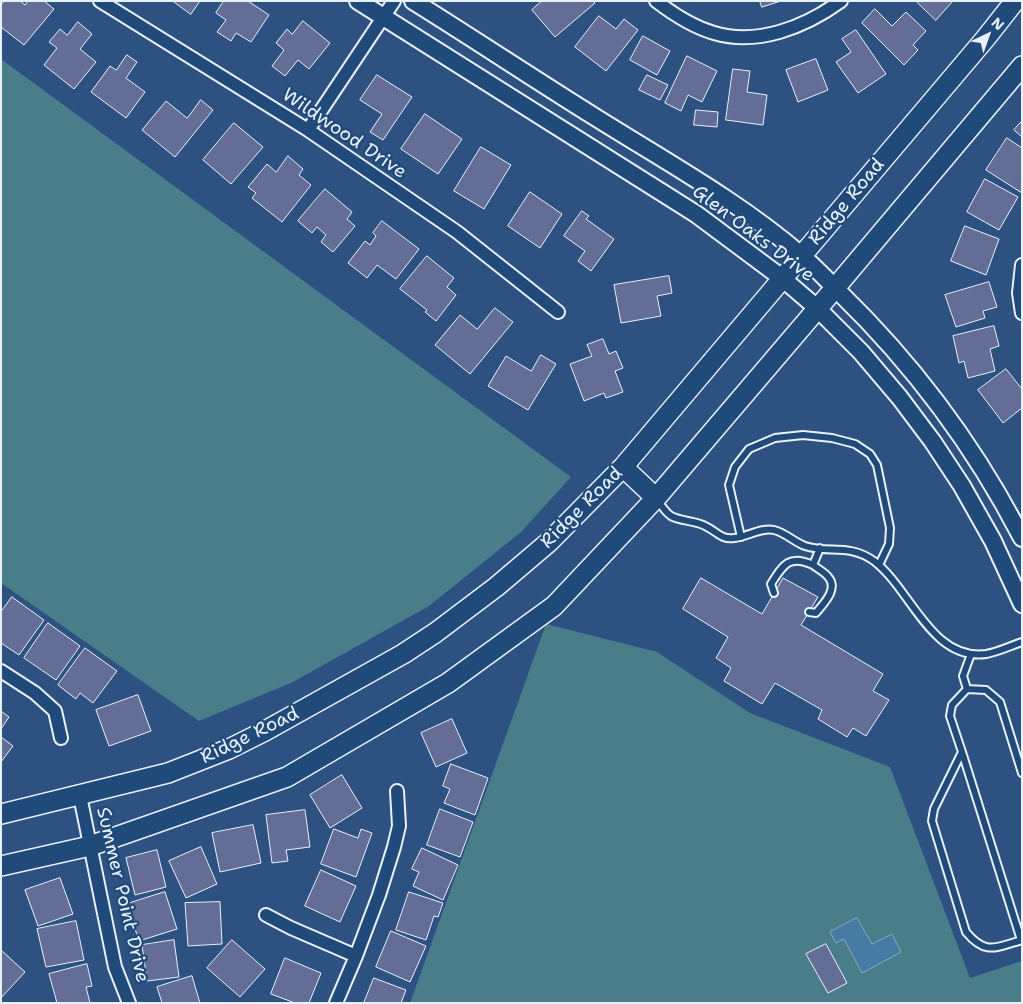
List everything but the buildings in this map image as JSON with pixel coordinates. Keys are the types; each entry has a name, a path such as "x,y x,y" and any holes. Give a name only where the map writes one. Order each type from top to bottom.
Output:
{"main road":[{"name":"Ridge Road","path":"1,814 80,796 168,772 228,749 265,731 403,654 435,633 496,587 549,542 623,467 1015,1"},
{"path":"1,866 90,846 287,777 448,683 554,606 656,498 1022,66"},
{"path":"623,467 656,498"}],"street":[{"name":"Wildwood Drive","path":"100,1 308,130 457,232 558,312"},
{"name":"Glen Oaks Drive","path":"358,1 696,214 782,278 817,308 861,352 900,398 933,442 962,486 993,541 1022,604"},
{"path":"308,130 394,1"},
{"name":"Glen Oaks Drive","path":"413,1 670,163 768,229 802,256 860,313 900,357 937,403 975,457 1022,538"},
{"path":"656,1 683,20 713,33 736,37 767,35 784,30 826,12 841,1"},
{"path":"1022,265 1019,293 1022,314"},
{"path":"1,671 35,694 55,711 62,738"},
{"path":"336,1003 379,895 398,834 397,791"},
{"name":"Summer Point Drive","path":"80,796 116,967 129,1003"},
{"path":"266,915 356,956"}],"lane":[{"path":"741,537 729,485 735,468 749,449 776,438 803,435 832,438 855,444 870,454 877,465 890,528 889,544 879,565"},
{"path":"656,498 664,511 672,517 706,526 724,539 773,530 806,546 847,549 872,560 895,582 924,622 936,635 958,651 986,654 1022,642"},
{"path":"813,565 820,548"},
{"path":"774,593 771,584 785,564 792,560 803,561 813,565 828,576 832,584 829,597 816,613 809,612"},
{"path":"967,689 963,676 972,654"},
{"path":"962,752 934,809 932,821 966,932 976,944 990,948 1021,940 962,752 950,716 952,705 967,689 986,690 1000,702 1022,773"}],"green space":[{"path":"1,59 571,477 521,532 429,606 293,682 199,721 1,583"},
{"path":"546,624 657,652 750,713 890,767 970,978 1022,961 1022,1003 410,1003"}],"water":[{"path":"857,918 872,944 892,934 901,952 862,973 844,939 836,943 830,932"}]}
